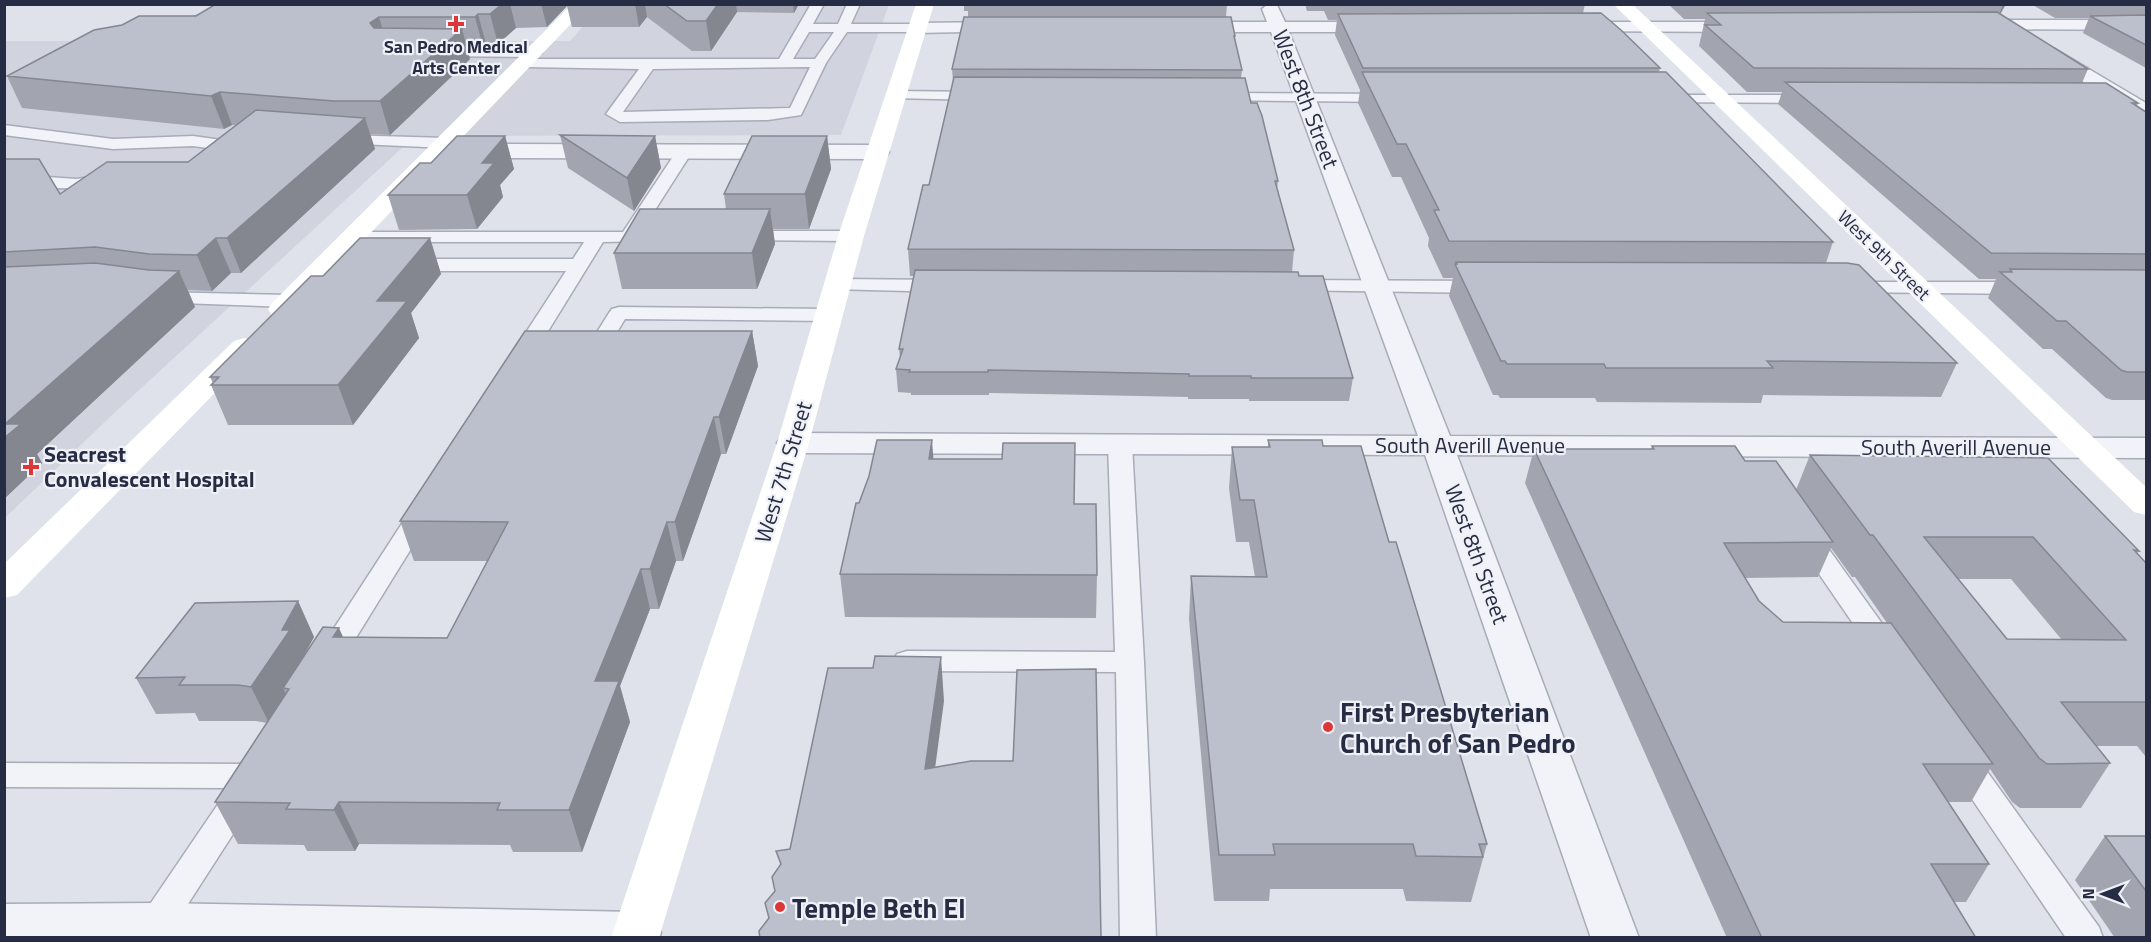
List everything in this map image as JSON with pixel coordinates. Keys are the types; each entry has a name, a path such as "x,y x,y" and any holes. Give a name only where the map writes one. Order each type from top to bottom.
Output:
{"street":[{"path":"4,586 289,301 336,266 353,237 444,147 582,4"},
{"name":"West 9th Street","path":"1621,4 2146,505"},
{"path":"1966,4 2146,111"},
{"path":"921,16 1022,27"},
{"name":"West 7th Street","path":"636,935 793,443 851,236 921,16"},
{"path":"1173,27 1274,16 1397,27"},
{"name":"West 8th Street","path":"1274,16 1437,444 1615,938"},
{"path":"1952,25 2146,25"},
{"path":"1551,27 1764,27"},
{"path":"444,147 684,152 878,152"},
{"name":"South Averill Avenue","path":"793,443 2146,448"},
{"path":"4,925 156,924 636,935"}],"lane":[{"path":"784,63 818,4"},
{"path":"649,65 614,114 620,117 637,118 790,114 799,108 819,63 843,28 854,4"},
{"path":"804,28 843,28 921,16"},
{"path":"422,53 649,65 819,63"},
{"path":"895,95 1000,96"},
{"path":"1200,97 1400,98"},
{"path":"1649,99 1828,99"},
{"path":"2091,99 2127,99"},
{"path":"4,130 113,144 193,141 247,148 231,161"},
{"path":"232,132 254,134"},
{"path":"324,139 444,147"},
{"path":"629,237 684,152"},
{"path":"741,173 752,152"},
{"path":"4,179 76,184 121,178"},
{"path":"353,237 675,236"},
{"path":"721,236 851,236"},
{"path":"509,375 597,237"},
{"path":"390,266 579,265"},
{"path":"837,285 969,286"},
{"path":"1269,286 1506,287"},
{"path":"1836,288 2051,288"},
{"path":"144,296 289,301"},
{"path":"598,348 619,313 829,315"},
{"path":"1120,444 1130,662 1138,938"},
{"path":"1744,446 1764,475"},
{"path":"312,685 439,485"},
{"path":"1792,514 1901,672"},
{"path":"876,660 1130,662"},
{"path":"1949,741 2086,938"},
{"path":"4,775 261,766 156,924"}],"shaded area":[{"path":"602,5 889,5 841,135 415,136 112,415 5,518 4,41 570,41"}],"building":[{"path":"216,4 502,4 490,14 478,14 475,17 379,17 370,23 374,28 462,29 380,101 334,101 220,92 211,96 7,76 94,30 122,25 139,16 196,16"},
{"path":"664,4 718,4 706,21 687,21"},
{"path":"1997,12 2088,69 1754,68 1705,25 1721,25 1707,13"},
{"path":"1601,13 1660,68 1363,68 1338,14"},
{"path":"2146,15 2146,45 2090,16"},
{"path":"964,17 1231,17 1242,70 952,69"},
{"path":"1362,72 1666,72 1833,242 1449,241 1434,210 1439,210 1406,144 1397,144"},
{"path":"954,77 1245,78 1251,103 1257,103 1262,116 1278,181 1275,181 1294,250 908,249 923,185 929,185"},
{"path":"1785,82 2106,83 2138,103 2132,103 2146,112 2146,254 1991,253"},
{"path":"256,110 365,118 227,238 216,238 197,255 149,254 95,247 4,252 4,159 39,159 60,194 107,162 188,162"},
{"path":"560,135 655,136 627,178"},
{"path":"457,136 505,136 482,163 494,163 467,195 388,195 420,163 431,163"},
{"path":"752,136 827,136 805,194 724,194"},
{"path":"640,209 770,209 752,253 614,253"},
{"path":"360,238 430,238 377,301 407,301 338,385 211,385 219,377 210,377 311,276 323,276"},
{"path":"1456,262 1847,263 1859,265 1957,363 1767,361 1773,368 1606,368 1604,364 1507,364 1501,361"},
{"path":"95,263 149,270 179,271 5,424 21,424 4,438 4,267"},
{"path":"2010,269 2146,270 2146,372 2121,370 2066,321 2057,321 2000,272 2012,272"},
{"path":"915,270 1298,272 1299,276 1323,276 1353,378 1251,378 1251,376 1189,376 1189,374 988,370 988,372 909,372 910,370 896,369 903,349 899,349"},
{"path":"525,331 752,331 719,417 714,417 675,522 667,522 650,569 641,569 595,681 619,681 569,810 497,810 500,803 339,802 334,810 286,809 290,803 215,802 289,689 283,688 323,627 339,628 333,637 447,638 508,522 400,521"},
{"path":"877,440 932,440 929,459 1002,459 1003,443 1075,443 1074,504 1096,504 1097,575 840,574 856,503 859,503 869,476"},
{"path":"1268,440 1322,440 1323,446 1361,446 1389,542 1396,542 1487,844 1479,844 1483,857 1416,856 1413,844 1273,844 1275,855 1219,855 1191,576 1267,577 1254,500 1240,500 1232,447 1270,447"},
{"path":"1652,446 1735,446 1745,461 1776,461 1833,542 1724,543 1759,601 1783,622 1891,623 1993,764 1923,764 1989,864 1931,864 1976,938 1762,938 1534,449 1654,449"},
{"path":"1810,455 2048,458 2139,551 2134,550 2146,563 2146,702 2061,702 2110,763 2047,764 2039,758 1873,535 1870,535","holes":["1924,537 2033,537 2126,640 2007,639"]},
{"path":"298,601 282,630 290,630 251,687 179,685 185,677 136,678 195,603"},
{"path":"875,656 941,657 925,769 971,761 1013,761 1017,670 1096,669 1101,938 760,938 759,931 769,918 765,903 775,891 772,877 781,864 776,851 790,849 828,668 873,668"},
{"path":"2105,836 2146,836 2146,891"}],"waterway":[{"path":"176,21 249,4"}],"place":[{"name":"San Pedro Medical Arts Center","path":"456,24"},
{"name":"Seacrest Convalescent Hospital","path":"31,467"},
{"name":"First Presbyterian Church of San Pedro","path":"1328,727"},
{"name":"Temple Beth El","path":"780,907"}]}
